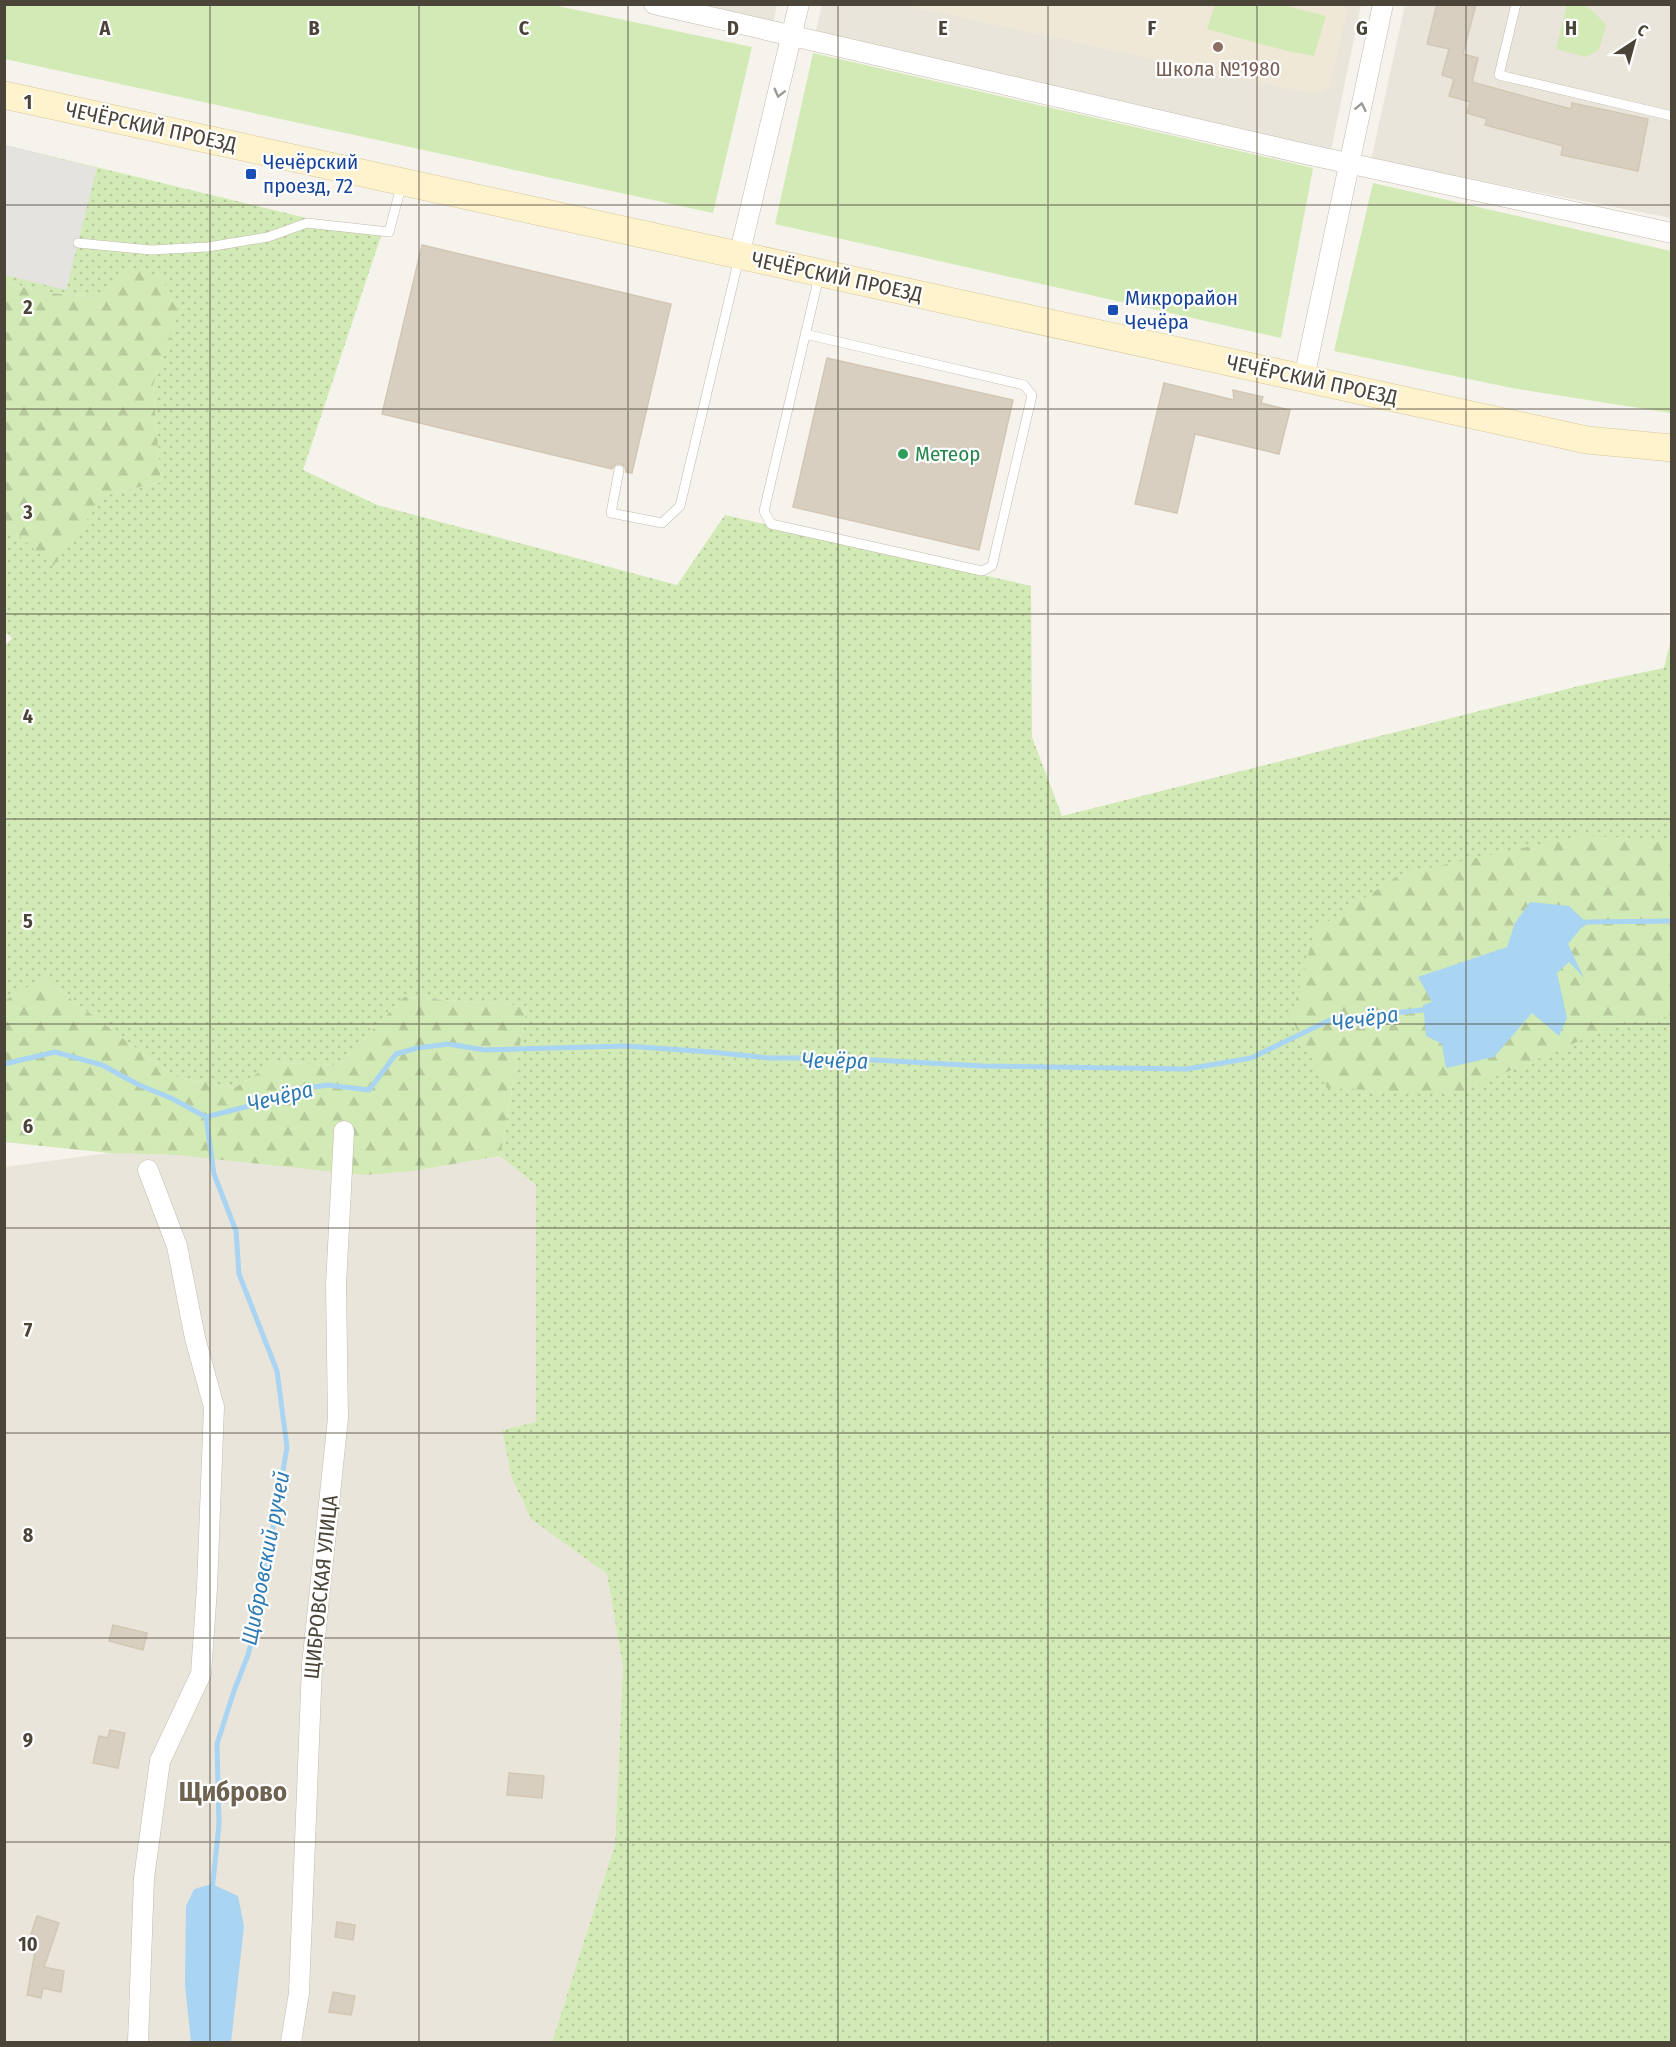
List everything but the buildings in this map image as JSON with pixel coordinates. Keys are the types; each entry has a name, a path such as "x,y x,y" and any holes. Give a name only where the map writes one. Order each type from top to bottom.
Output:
{"main road":[{"name":"ЧЕЧЁРСКИЙ ПРОЕЗД","path":"4,95 1587,440 1671,448"}],"street":[{"path":"654,4 1348,164 1671,233"},
{"path":"739,256 799,4"},
{"path":"1304,378 1383,4"},
{"name":"ЩИБРОВСКАЯ УЛИЦА","path":"291,2043 299,1993 312,1665 338,1418 336,1285 344,1131"},
{"path":"138,2043 144,1878 160,1761 201,1674 207,1588 214,1407 195,1338 177,1246 148,1170"}],"lane":[{"path":"1516,4 1498,75 1671,116"},
{"path":"78,243 151,250 208,247 268,237 307,223 389,232 402,182"},
{"path":"619,470 611,513 662,523 680,506 739,256"},
{"path":"805,334 1024,385 1032,395 992,566 982,571 771,524 764,511 805,334 820,273"}],"shaded area":[{"name":"Школа №1980","path":"1340,4 1348,6 1330,87 1315,94 904,5"},
{"path":"689,5 777,5 773,24"},
{"path":"822,5 1361,5 1331,150 815,35"},
{"path":"1405,5 1671,5 1671,218 1371,160"},
{"path":"5,145 97,168 66,290 5,275"},
{"name":"Щиброво","path":"109,1153 177,1155 413,1171 500,1156 536,1185 536,1422 502,1430 511,1476 531,1519 607,1574 623,1667 615,1844 552,2042 5,2042 4,1167"}],"green space":[{"path":"5,4 553,5 752,47 713,213 5,59"},
{"path":"1215,5 1282,5 1326,16 1314,56 1207,29"},
{"path":"1567,5 1580,5 1590,9 1606,25 1599,50 1586,57 1556,49"},
{"path":"813,53 1313,168 1281,338 775,224"},
{"path":"5,145 381,236 303,470 377,505 677,585 725,515 1031,586 1032,737 1062,816 1587,684 1664,668 1671,639 1671,2042 552,2042 615,1844 623,1667 607,1574 531,1519 511,1476 502,1430 536,1422 536,1185 500,1156 527,1006 404,997 339,1065 275,1063 234,1088 173,1076 43,978 5,1001 4,647 12,638 5,632 5,523 53,565 105,495 161,482 153,385 178,311 98,297 50,293 5,282"},
{"path":"1373,183 1671,251 1671,413 1512,388 1334,351"},
{"path":"127,269 161,276 179,311 153,385 161,482 105,495 53,566 5,523 5,282 50,293 98,297"},
{"path":"1579,836 1671,839 1671,1016 1614,1026 1456,1094 1327,1088 1291,1018 1315,930 1401,874"},
{"path":"43,978 173,1076 234,1088 274,1063 339,1065 404,997 527,1006 500,1156 413,1171 364,1175 177,1155 109,1153 5,1142 4,1001"}],"water":[{"path":"1530,902 1569,906 1586,922 1568,944 1584,978 1569,962 1557,973 1567,1018 1559,1036 1532,1013 1494,1057 1446,1068 1442,1044 1426,1036 1423,1005 1432,1002 1418,977 1507,947 1515,923"},
{"path":"212,1884 238,1896 244,1926 231,2042 191,2042 185,1985 186,1906 194,1889"}],"waterway":[{"name":"Чечёра","path":"1581,925 1586,922 1672,921"},
{"name":"Чечёра","path":"4,1064 55,1052 102,1065 206,1117 249,1106 290,1090 328,1085 369,1090 396,1054 417,1048 448,1044 485,1050 626,1046 768,1058 839,1058 982,1066 1187,1069 1251,1058 1332,1019 1428,1008"},
{"name":"Щибровский ручей","path":"206,1117 214,1174 236,1231 239,1274 277,1371 287,1447 258,1616 248,1655 217,1744 219,1824 212,1891"}],"place":[{"name":"Школа №1980","path":"1218,47"},
{"name":"Чечёрский проезд, 72","path":"251,174"},
{"name":"Микрорайон Чечёра","path":"1113,310"},
{"name":"Метеор","path":"903,454"}],"district":[{"name":"Щиброво","path":"233,1792"}]}
